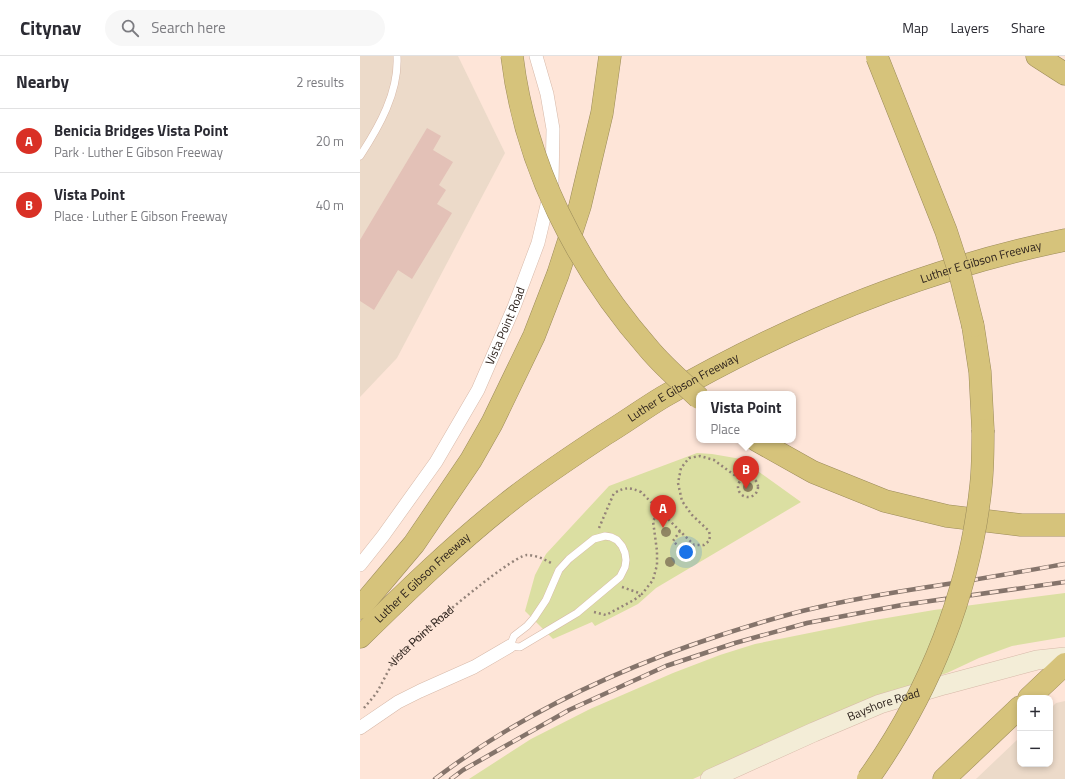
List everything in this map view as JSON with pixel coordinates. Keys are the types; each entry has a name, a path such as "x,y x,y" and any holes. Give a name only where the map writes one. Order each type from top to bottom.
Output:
{"highway":[{"path":"512,56 515,82 528,135 546,186 572,241 605,295 649,350 696,395"},
{"path":"360,608 414,544 471,460 492,423 534,336 558,274 580,206 602,113 610,56"},
{"path":"1037,56 1065,74"},
{"path":"868,779 903,725 923,688 948,630 962,588 973,537 981,485 984,430 980,372 973,326 960,274 946,231 876,57"},
{"name":"Luther E Gibson Freeway","path":"360,637 438,561 507,503 582,450 661,398 749,351 798,328 853,305 910,284 969,265 1065,240"},
{"path":"761,443 813,472 885,501 947,516 1021,525 1065,525"},
{"path":"1032,695 1065,664"},
{"path":"944,779 1017,709"}],"street":[{"name":"Vista Point Road","path":"360,565 383,536 436,462 478,390 514,307 538,243 552,184 553,129 547,94 536,56"},
{"path":"360,728 398,702 474,667 510,646"},
{"name":"Bayshore Road","path":"710,779 880,704 1036,660 1065,657"}],"lane":[{"path":"360,156 378,129 393,90 398,63 397,56"},
{"path":"604,536 617,540 625,553 626,560 625,567 620,577 582,610 520,646 510,646 514,636 527,626 546,600 559,570 569,559 595,539 604,536"}],"path":[{"path":"680,531 673,541 685,553 694,545 704,545 709,541 709,531 692,515 682,501 678,483 681,468 689,458 700,456 714,460 741,480"},
{"path":"750,477 756,480 758,487 756,493 750,496 744,496 741,494 738,489 741,480 750,477"},
{"path":"595,539 614,493 624,488 630,488 641,492 694,545"},
{"path":"582,610 606,615 634,600 642,594 653,580 657,565 657,551 653,521 659,511"},
{"name":"Vista Point Road","path":"360,713 376,694 396,660 440,617 502,569 516,559 527,555 552,563 559,570"},
{"path":"612,583 642,594"}],"shaded area":[{"path":"360,56 458,56 505,153 397,358 360,397"},
{"path":"1065,701 1065,779 976,779 1017,740 1017,767 1053,767 1053,706 1056,703"}],"green space":[{"path":"697,453 741,459 801,502 656,588 638,604 595,626 592,622 553,639 525,611 535,575 546,554 609,486"},
{"path":"1065,593 1065,637 1012,646 979,658 947,673 888,693 693,779 469,779 531,739 590,709 673,673 720,655 755,644 869,621 934,610"}],"building":[{"path":"427,128 441,136 433,150 453,162 439,185 446,190 437,204 452,213 412,279 398,270 374,310 360,301 360,240"}],"railway":[{"path":"435,779 501,734 572,695 646,662 721,635 791,614 843,602 1065,564"},
{"path":"451,779 463,770 569,710 666,666 735,643 807,623 902,605 1065,582"}],"place":[{"name":"Vista Point","path":"746,489"},
{"name":"Benicia Bridges Vista Point","path":"663,528"}]}
